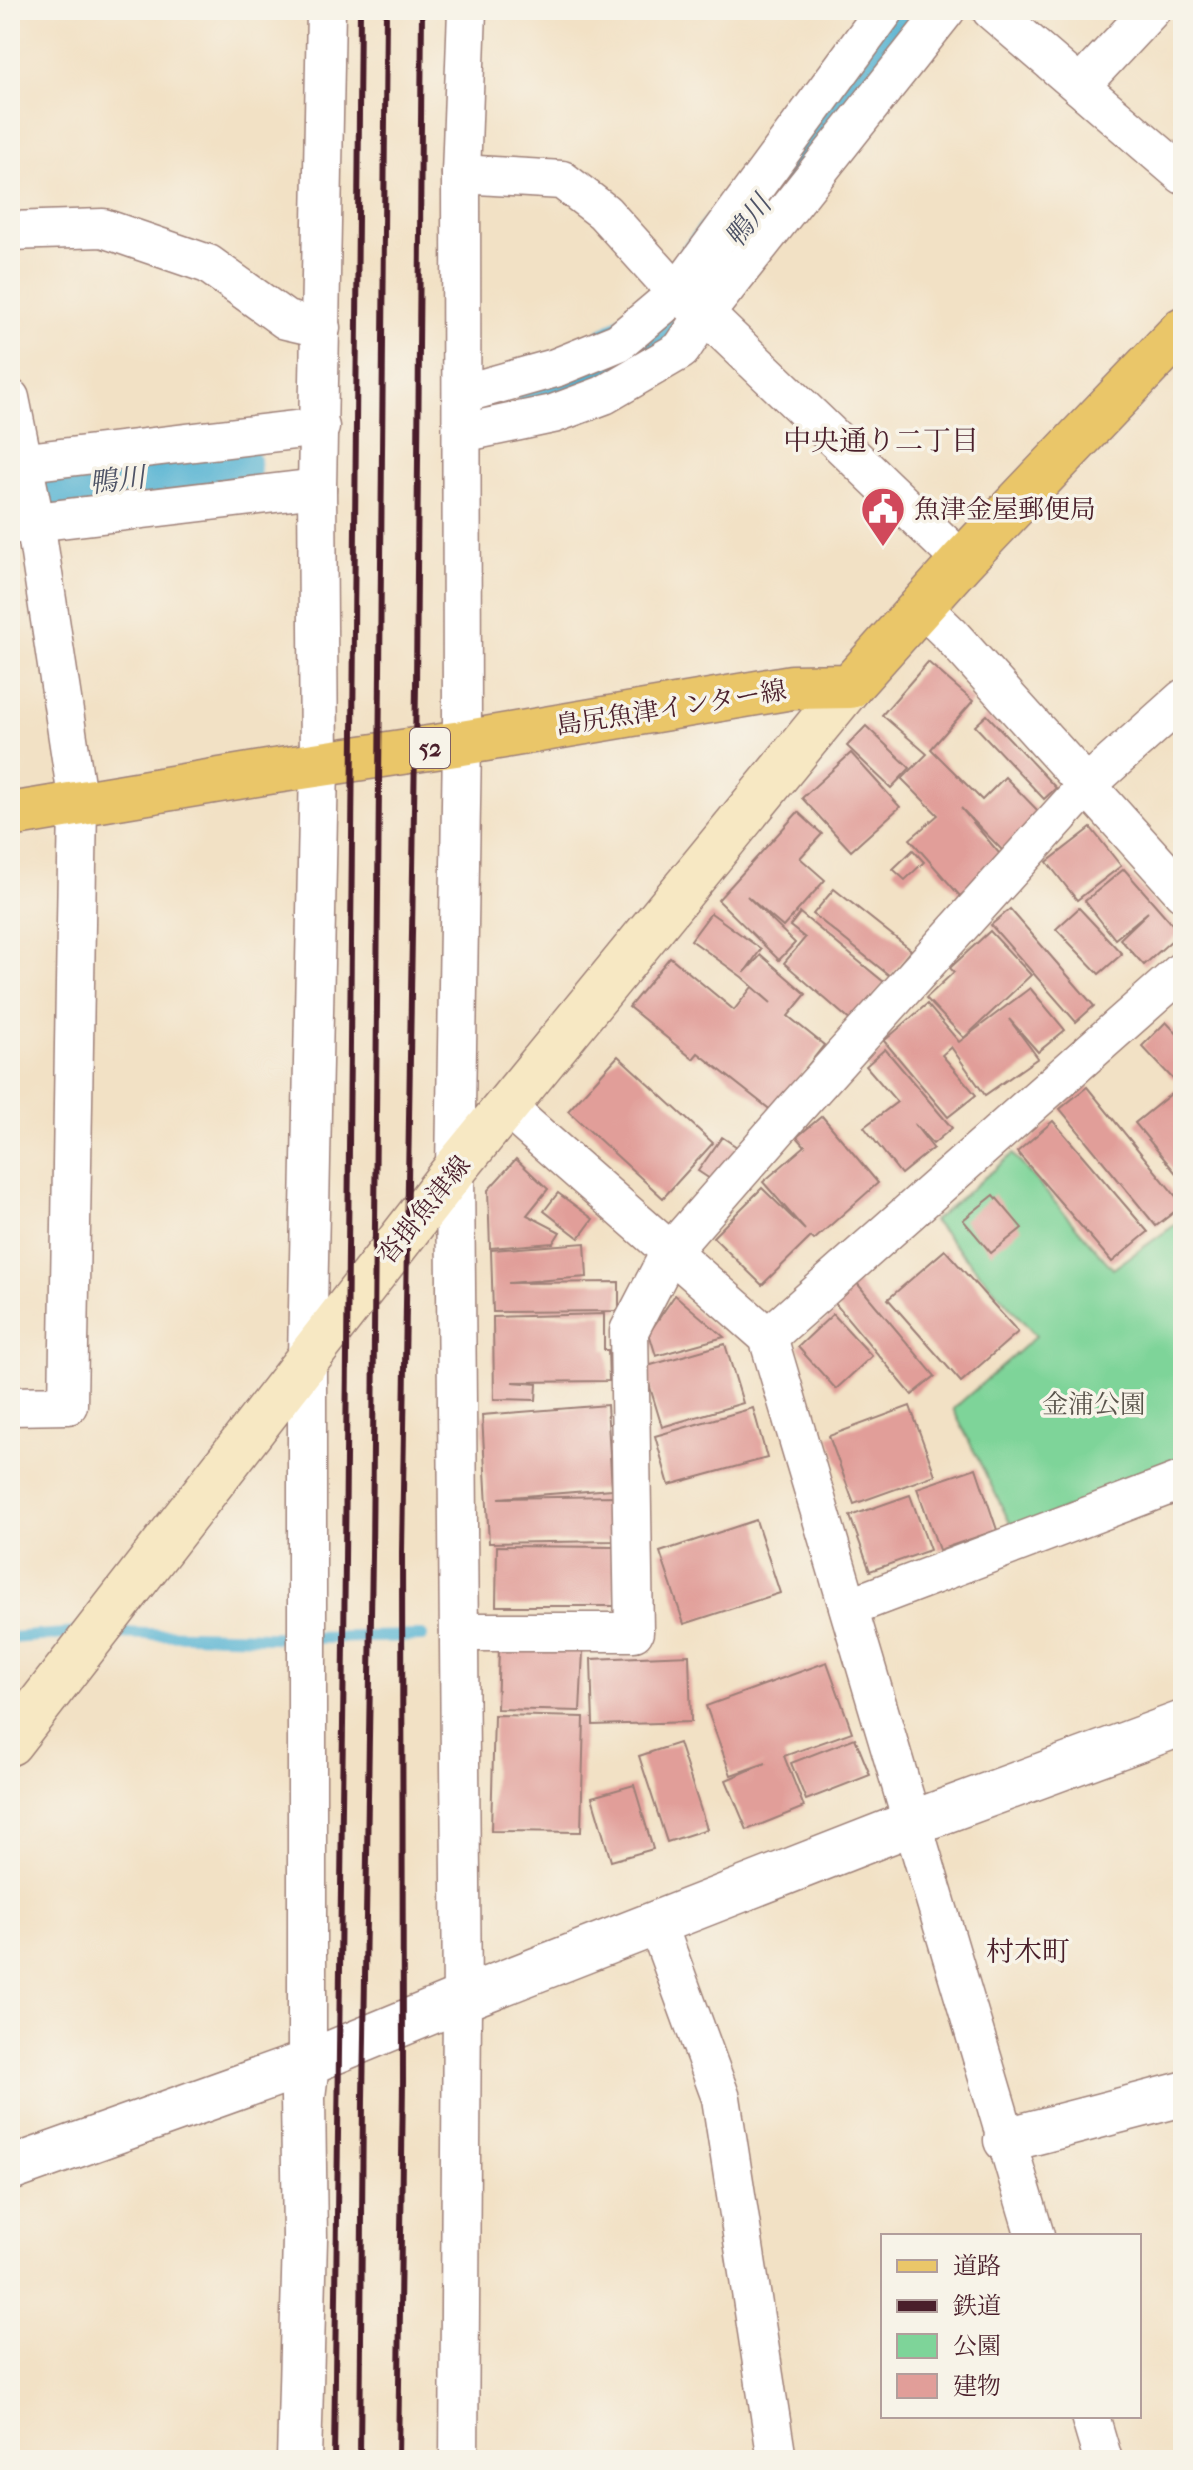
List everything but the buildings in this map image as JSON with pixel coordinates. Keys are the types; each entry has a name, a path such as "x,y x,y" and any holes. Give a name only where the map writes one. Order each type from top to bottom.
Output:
{"main road":[{"path":"850,686 962,561 1183,329"},
{"name":"島尻魚津インター線","path":"10,815 792,687 850,686"},
{"name":"沓掛魚津線","path":"10,1743 455,1169 850,686"}],"street":[{"path":"299,2460 305,2239 303,2097 307,2063 307,1358 319,765 317,488 326,10"},
{"path":"459,2460 462,1999 455,1169 462,743 461,174 467,10"},
{"path":"462,433 553,414 604,395 681,350 691,304 885,10"},
{"path":"462,394 555,368 619,342 691,304 946,10"},
{"path":"991,10 1183,175"},
{"path":"1080,86 1151,10"},
{"path":"461,174 562,180 604,212 691,304 962,561"},
{"path":"10,231 103,228 208,264 286,320 321,328"},
{"path":"10,398 26,519 78,804 68,1405 10,1406"},
{"path":"20,467 320,427"},
{"path":"26,519 317,488"},
{"path":"922,607 1088,784 1183,892"},
{"path":"459,1632 634,1632 629,1331 670,1252 1088,784 1183,699"},
{"path":"768,1337 1183,970"},
{"path":"507,1108 768,1337 1034,2234"},
{"path":"849,1607 1183,1480"},
{"path":"10,2169 307,2063 912,1823 1183,1723"},
{"path":"657,1923 721,2098 777,2460"},
{"path":"1006,2140 1183,2094"},
{"path":"1091,2418 1103,2460"}],"green space":[{"name":"金浦公園","path":"1013,1154 1113,1269 1183,1219 1183,1465 1013,1529 953,1409 1036,1336 933,1221"}],"waterway":[{"name":"鴨川","path":"801,153 910,10"},
{"name":"鴨川","path":"553,393 596,376 664,331 732,242"},
{"name":"鴨川","path":"10,492 224,467"},
{"path":"10,1638 79,1633"},
{"path":"110,1633 307,1638 422,1636"}],"railway":[{"path":"334,2460 360,10"},
{"path":"360,2460 372,1556 386,10"},
{"path":"398,2460 403,2082 402,1552 416,685 422,10"}],"place":[{"name":"魚津金屋郵便局","path":"883,548"}],"district":[{"name":"中央通り二丁目","path":"881,440"},
{"name":"村木町","path":"1028,1951"}]}
